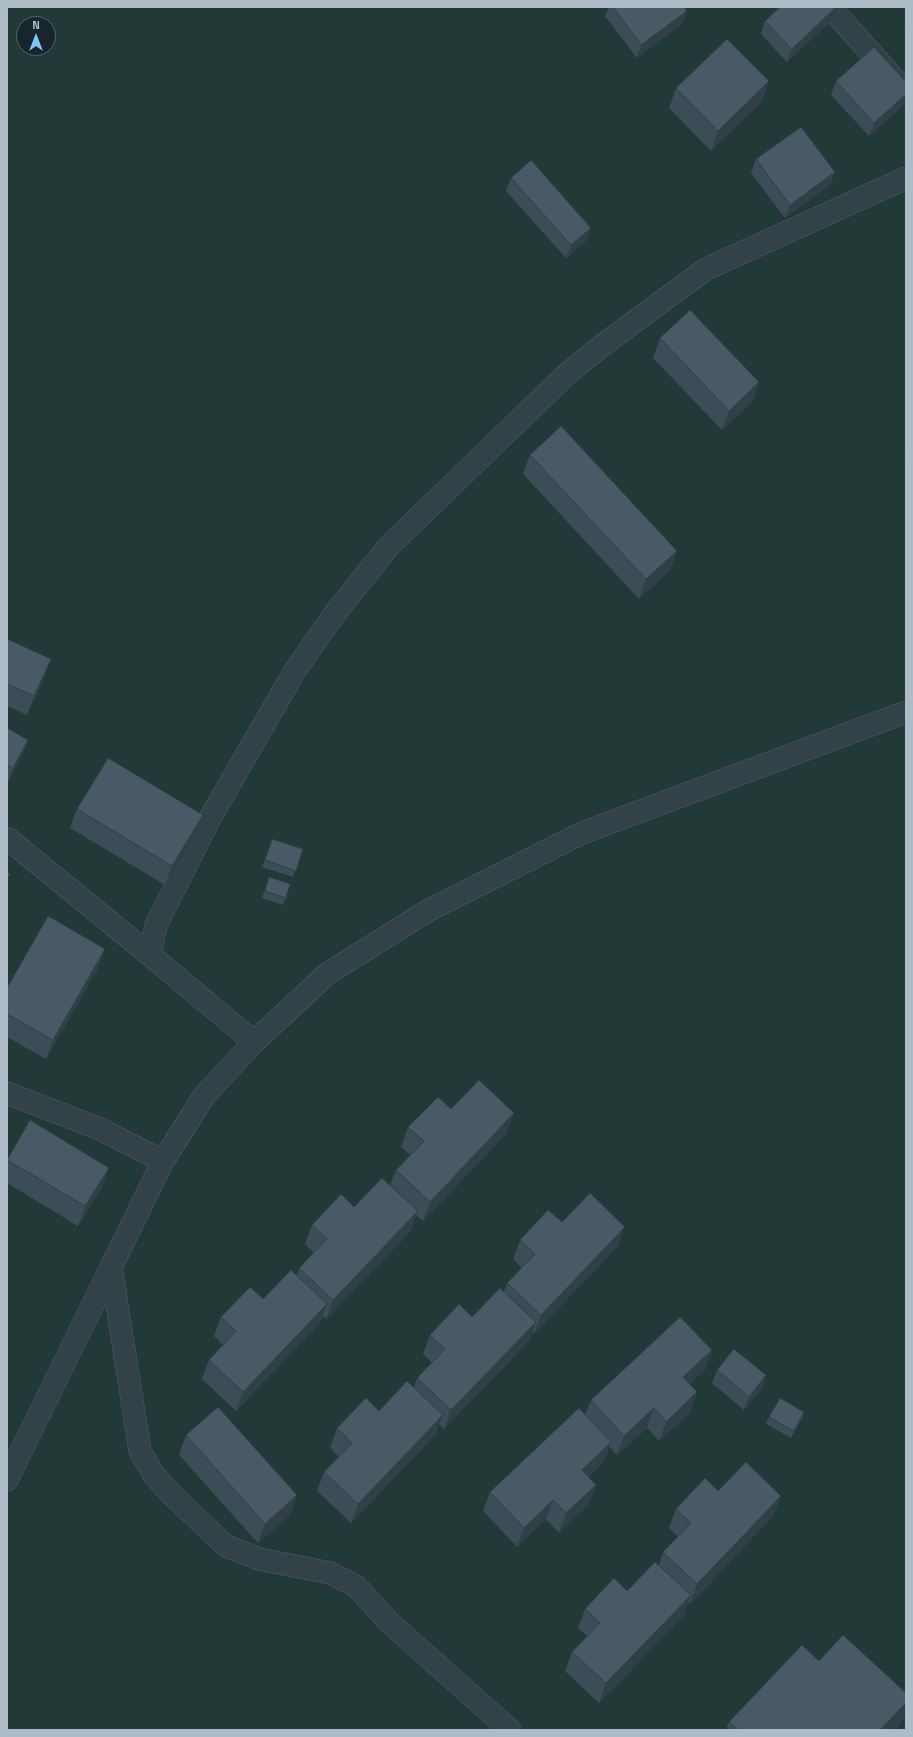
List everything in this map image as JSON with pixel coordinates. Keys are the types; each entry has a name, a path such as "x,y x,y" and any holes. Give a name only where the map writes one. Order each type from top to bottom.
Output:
{"street":[{"path":"830,7 906,92"},
{"path":"150,955 156,925 206,826 296,669 336,612 389,546 567,374 604,344 706,269 906,178"},
{"path":"7,1480 163,1161 204,1096 254,1042 327,974 436,906 582,832 906,712"},
{"path":"7,838 254,1042"},
{"path":"7,1093 100,1129 163,1161"},
{"path":"112,1266 140,1451 154,1475 173,1496 226,1546 259,1559 330,1573 356,1586 388,1622 510,1730"}],"green space":[{"path":"7,7 906,7 906,1730 7,1730"}],"building":[{"path":"613,7 684,7 687,11 641,45"},
{"path":"780,7 836,7 792,49 765,21"},
{"path":"727,39 769,81 718,131 676,88"},
{"path":"874,47 906,82 906,94 874,123 836,81"},
{"path":"801,127 835,172 790,205 756,159"},
{"path":"531,160 591,228 571,245 511,178"},
{"path":"690,310 759,382 729,411 660,338"},
{"path":"561,426 677,551 646,579 530,455"},
{"path":"7,639 51,659 34,696 7,684"},
{"path":"7,728 28,740 13,768 7,765"},
{"path":"108,758 203,815 172,866 77,809"},
{"path":"272,839 303,849 296,871 265,860"},
{"path":"7,872 10,874 7,879"},
{"path":"269,877 290,884 286,898 265,891"},
{"path":"48,916 105,949 53,1040 7,1014 7,988"},
{"path":"479,1080 514,1113 430,1202 396,1170 424,1141 408,1127 438,1097 451,1109"},
{"path":"30,1120 109,1168 85,1206 7,1160"},
{"path":"382,1178 418,1211 333,1300 299,1268 327,1239 312,1225 341,1194 354,1207"},
{"path":"590,1193 625,1227 541,1315 507,1283 535,1254 520,1240 548,1210 562,1222"},
{"path":"291,1270 327,1304 243,1392 209,1360 236,1331 221,1317 250,1287 263,1299"},
{"path":"500,1288 536,1322 451,1410 417,1378 445,1349 430,1335 459,1304 472,1317"},
{"path":"680,1317 712,1350 683,1377 697,1392 666,1422 654,1408 624,1436 591,1400"},
{"path":"734,1349 766,1375 749,1397 717,1370"},
{"path":"407,1381 443,1415 358,1504 324,1472 352,1443 337,1428 366,1398 379,1411"},
{"path":"780,1398 804,1412 794,1431 769,1417"},
{"path":"218,1407 297,1495 265,1524 186,1435"},
{"path":"579,1408 611,1442 582,1470 596,1485 566,1513 553,1500 524,1528 490,1492"},
{"path":"746,1462 781,1496 697,1584 663,1552 691,1523 676,1509 705,1478 718,1491"},
{"path":"655,1562 691,1595 606,1683 572,1652 600,1623 585,1609 614,1578 627,1591"},
{"path":"843,1635 906,1693 906,1703 880,1730 738,1730 729,1722 802,1645 819,1661"}]}
